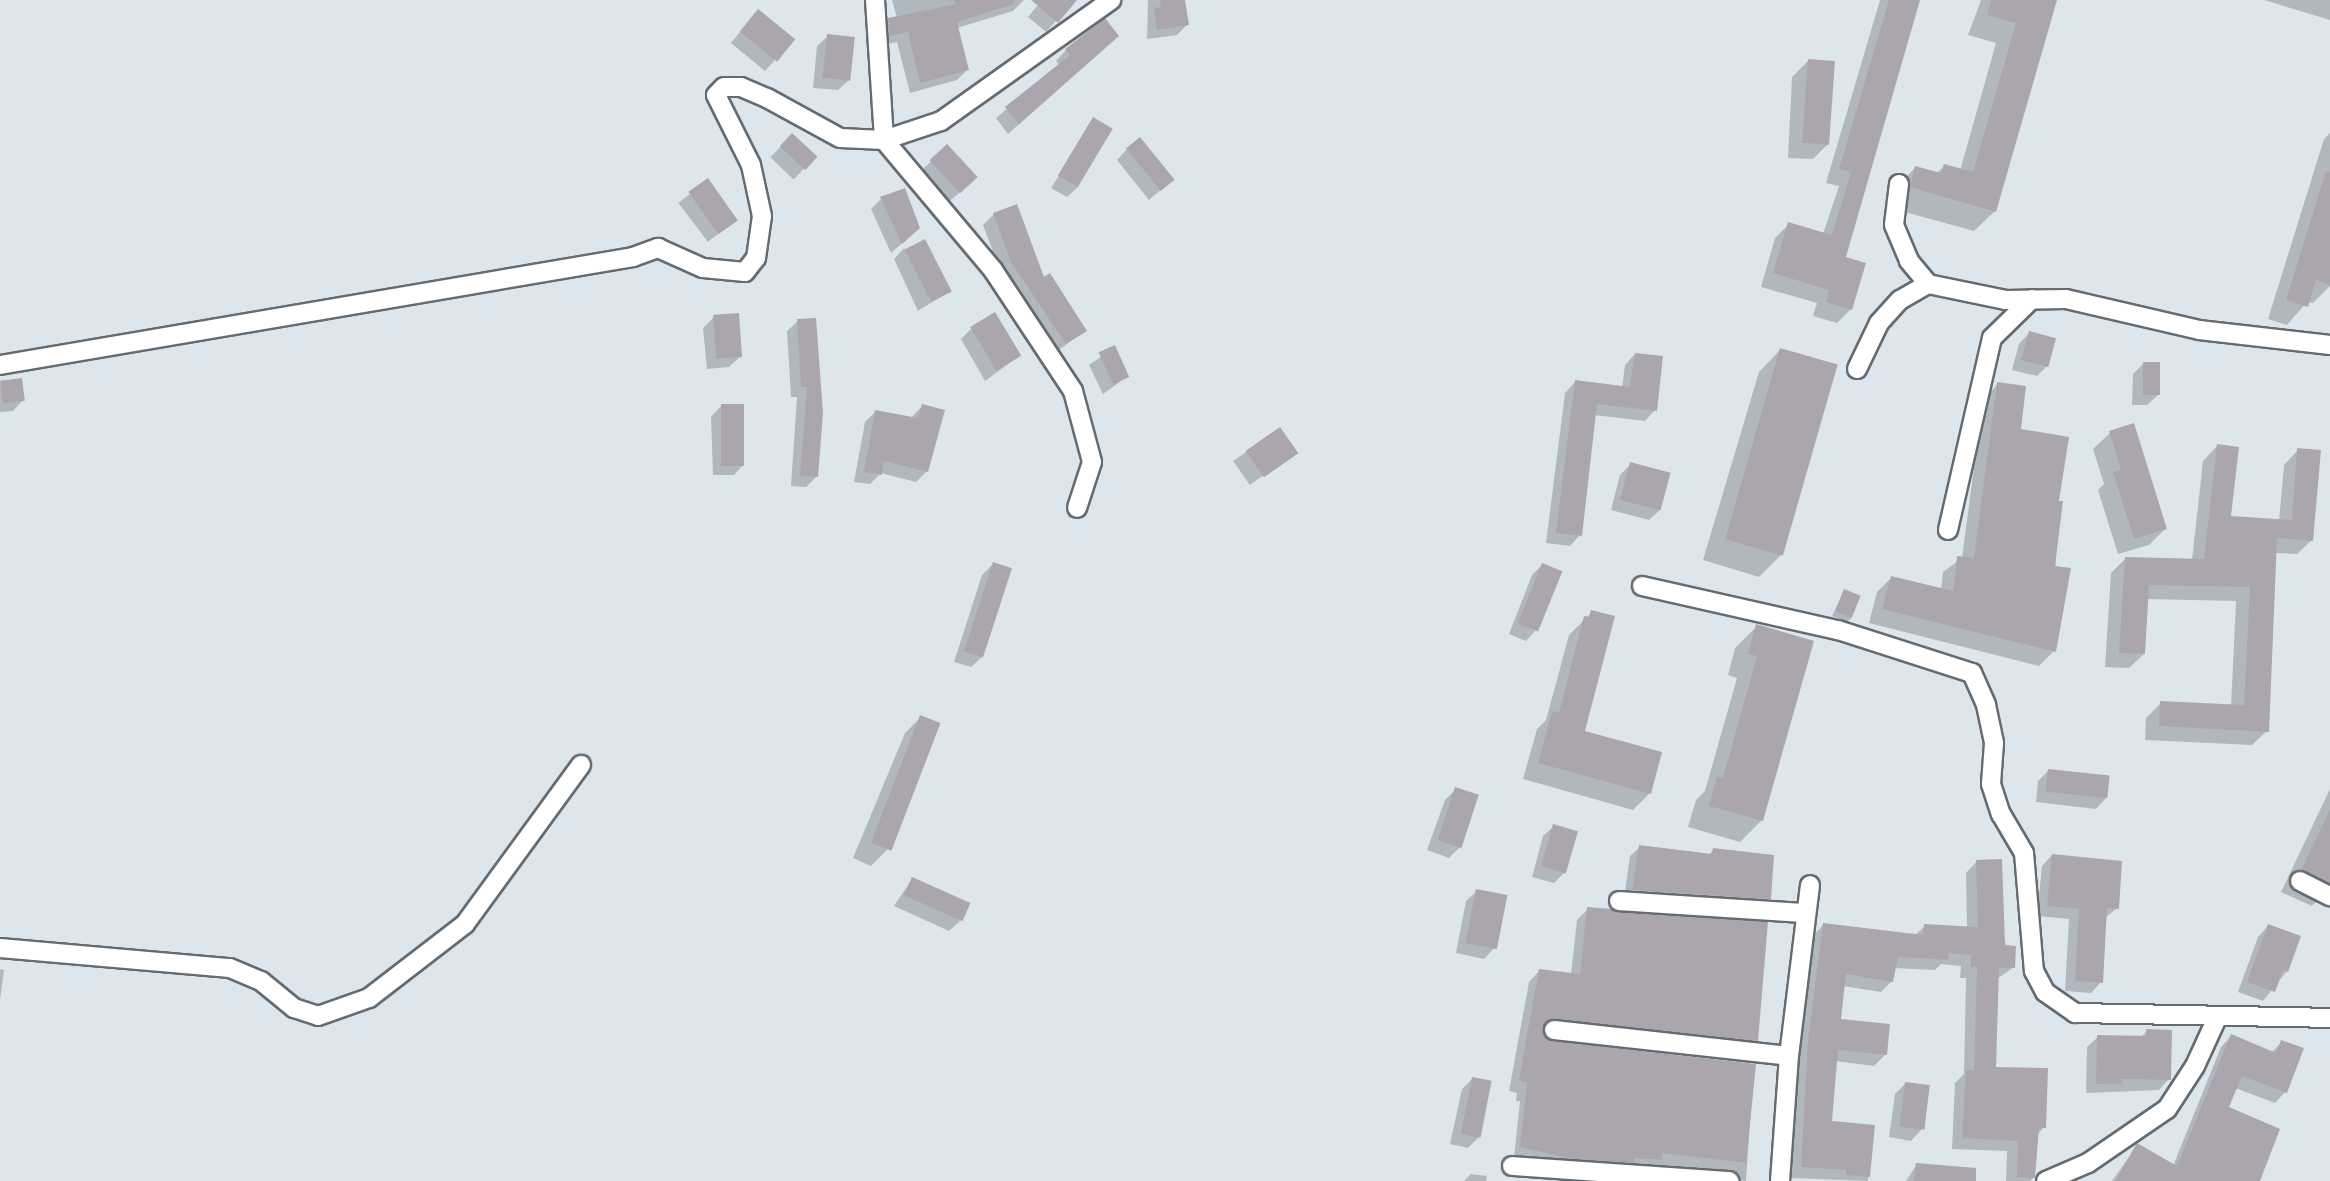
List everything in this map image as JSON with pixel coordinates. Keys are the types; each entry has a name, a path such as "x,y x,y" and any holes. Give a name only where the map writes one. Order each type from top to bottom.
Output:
{"street":[{"path":"875,0 884,140 993,270 1073,391 1093,462 1077,508"},
{"path":"0,365 633,257 658,248 703,268 745,272 756,258 762,216 751,165 716,95 724,87 741,87 767,98 840,138 884,140 941,121 1111,0"},
{"path":"1899,184 1894,225 1909,261 1928,284 1989,298 2066,299 2199,330 2330,345"},
{"path":"1857,369 1879,323 1900,300 1928,284"},
{"path":"1948,530 1992,338 2032,299"},
{"path":"1642,586 1838,630 1972,673 1986,705 1994,743 1991,784 2001,814 2024,853 2034,971 2045,992 2075,1013 2217,1018 2330,1018"},
{"path":"0,947 230,968 261,981 294,1008 318,1016 369,998 465,924 581,765"},
{"path":"2300,881 2330,896"},
{"path":"1780,1181 1789,1056 1810,885"},
{"path":"1619,901 1806,913"},
{"path":"2046,1181 2088,1163 2167,1108 2217,1018"},
{"path":"1554,1030 1789,1056"},
{"path":"2088,1163 2091,1181"},
{"path":"1512,1166 1729,1181"}],"building":[{"path":"954,0 1014,0 1014,4 957,22 969,70 920,83 908,32 889,36 888,18 956,4"},
{"path":"1031,0 1077,0 1058,23"},
{"path":"1160,0 1185,0 1189,25 1157,30 1154,8 1161,7"},
{"path":"1889,0 1920,0 1846,257 1866,263 1852,310 1826,302 1829,290 1773,273 1788,222 1832,235 1851,172 1839,169"},
{"path":"1991,0 2057,0 1996,212 1910,187 1915,166 1941,173 1944,164 1973,172 2016,23 1987,15"},
{"path":"758,9 795,39 777,62 740,32"},
{"path":"1105,18 1119,36 1019,124 1005,107 1070,55 1065,49"},
{"path":"827,34 855,37 850,81 822,78"},
{"path":"1808,59 1835,61 1829,145 1802,143"},
{"path":"1093,117 1113,129 1078,187 1058,175"},
{"path":"792,133 818,157 805,170 780,146"},
{"path":"1140,137 1175,180 1161,191 1126,148"},
{"path":"947,144 978,177 960,193 929,160"},
{"path":"2326,171 2330,172 2330,285 2316,280 2308,307 2286,300"},
{"path":"708,178 738,221 718,234 688,192"},
{"path":"905,188 920,228 902,244 880,197"},
{"path":"1017,204 1044,277 1050,273 1087,331 1066,344 1011,262 993,213"},
{"path":"925,239 952,292 931,302 905,249"},
{"path":"995,312 1021,356 996,371 970,327"},
{"path":"739,313 742,357 716,359 713,315"},
{"path":"816,318 823,413 818,477 800,476 807,387 801,387 797,319"},
{"path":"2029,331 2056,338 2048,367 2021,360"},
{"path":"1115,345 1129,377 1113,384 1099,352"},
{"path":"1780,348 1838,365 1783,556 1725,539"},
{"path":"1635,353 1663,356 1657,411 1597,404 1582,536 1556,533 1575,380 1630,387"},
{"path":"2143,362 2160,362 2160,395 2143,395"},
{"path":"22,378 25,401 3,404 0,381"},
{"path":"1997,382 2026,386 2021,429 2069,437 2059,501 2063,501 2055,566 2071,568 2056,652 1882,609 1891,576 1953,591 1957,556 1974,558"},
{"path":"721,404 744,404 744,466 721,466"},
{"path":"922,404 945,410 928,472 884,461 882,475 864,472 875,410 918,418"},
{"path":"2134,423 2167,529 2134,539 2113,472 2121,470 2109,431"},
{"path":"1280,427 1298,453 1264,477 1246,451"},
{"path":"2217,444 2239,447 2231,516 2292,520 2297,448 2321,450 2313,541 2277,538 2269,732 2159,726 2160,701 2244,705 2250,587 2149,585 2145,654 2119,653 2125,557 2204,559"},
{"path":"1630,462 1671,473 1660,511 1620,500"},
{"path":"993,562 1012,568 983,658 964,651"},
{"path":"1542,563 1562,571 1538,632 1518,623"},
{"path":"1844,589 1861,596 1852,618 1835,611"},
{"path":"1591,610 1615,616 1585,731 1662,752 1651,794 1538,763 1552,711 1559,713 1584,616 1589,617"},
{"path":"1756,624 1814,641 1763,821 1709,806 1717,777 1723,778 1757,656 1748,654"},
{"path":"920,715 941,723 891,851 871,843"},
{"path":"2048,769 2110,775 2107,798 2046,792"},
{"path":"1455,787 1479,795 1461,848 1438,840"},
{"path":"2330,810 2330,883 2301,870"},
{"path":"1553,824 1578,831 1566,873 1541,866"},
{"path":"1639,845 1712,854 1713,848 1774,855 1771,899 1632,890"},
{"path":"2052,854 2122,861 2119,909 2107,908 2103,983 2075,981 2079,909 2047,906"},
{"path":"2002,859 2005,945 2016,946 2015,968 1999,968 1996,1067 2048,1068 2046,1128 2039,1128 2035,1178 2017,1177 2018,1141 1962,1138 1966,1070 1974,1070 1977,967 1971,967 1971,955 1949,953 1948,960 1898,957 1893,982 1846,974 1841,1019 1890,1024 1887,1055 1838,1050 1832,1121 1875,1125 1870,1177 1846,1175 1846,1170 1801,1167 1808,1042 1823,923 1923,935 1924,924 1978,927 1976,860"},
{"path":"912,877 970,903 962,921 904,895"},
{"path":"1476,889 1507,895 1497,949 1466,943"},
{"path":"1587,907 1768,922 1758,1041 1555,1019 1543,1029 1553,1041 1756,1064 1746,1163 1662,1153 1662,1160 1635,1158 1634,1163 1573,1159 1520,1147 1527,1082 1519,1081 1539,969 1580,974"},
{"path":"2268,924 2301,936 2288,972 2283,970 2275,992 2247,982"},
{"path":"2146,1029 2172,1030 2171,1080 2122,1079 2122,1084 2096,1084 2097,1035 2146,1036"},
{"path":"2231,1034 2276,1053 2281,1040 2304,1048 2287,1093 2242,1076 2229,1107 2280,1129 2260,1181 2115,1181 2137,1143 2177,1166"},
{"path":"1472,1077 1492,1081 1481,1138 1461,1134"},
{"path":"1905,1082 1930,1085 1924,1130 1900,1127"},
{"path":"1916,1163 1976,1168 1976,1181 1914,1181"}]}
